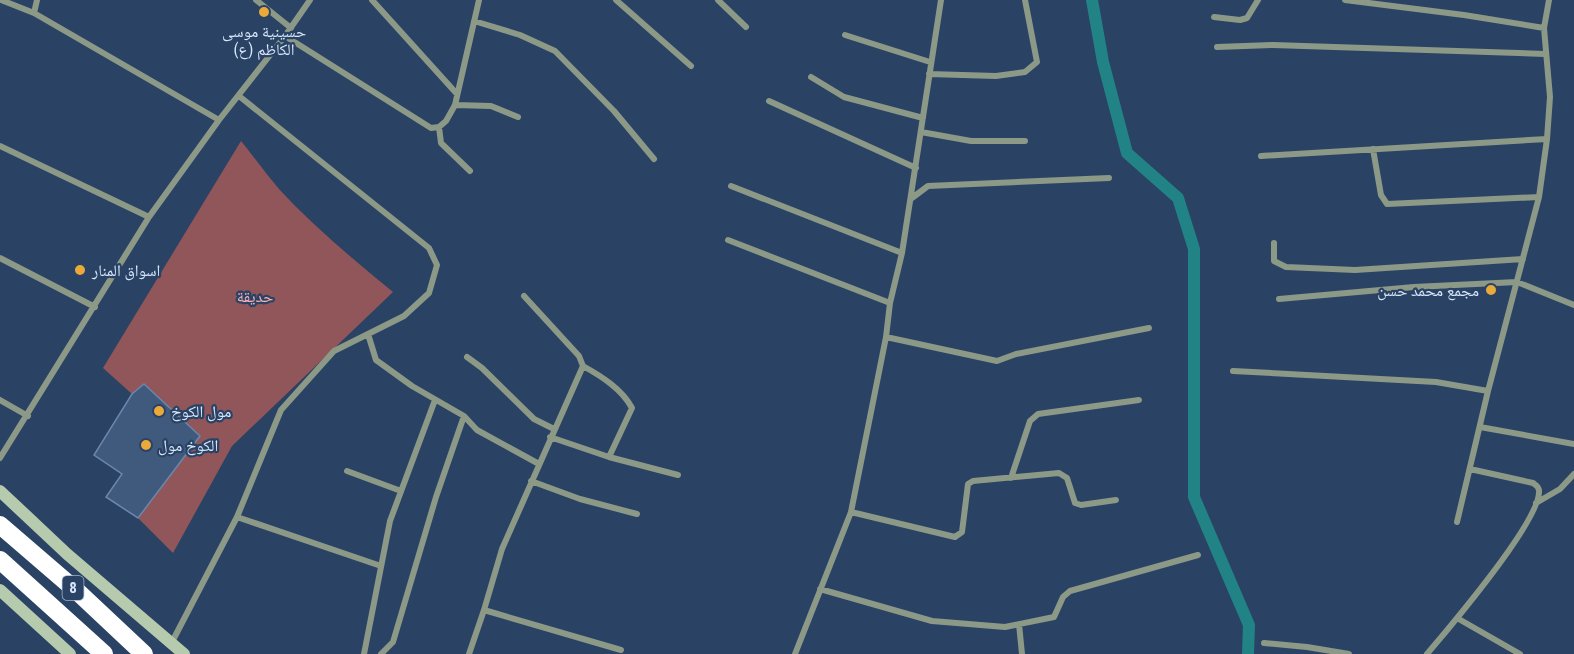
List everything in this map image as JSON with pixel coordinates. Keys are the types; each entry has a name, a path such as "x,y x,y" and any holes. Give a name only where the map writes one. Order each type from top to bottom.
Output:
{"highway":[{"name":"8","path":"0,525 79,593 144,654"},
{"name":"8","path":"0,560 104,654"}],"main road":[{"path":"0,491 67,554 184,654"},
{"path":"0,590 67,653"}],"street":[{"path":"1,0 34,13 219,120"},
{"path":"34,13 37,0"},
{"path":"256,0 291,28"},
{"path":"0,458 95,307 148,217 310,0"},
{"path":"372,0 457,94"},
{"path":"285,36 431,128 439,128 446,122 455,105 479,0"},
{"path":"616,0 691,66"},
{"path":"718,0 746,27"},
{"path":"795,654 851,512 886,337 890,303 902,253 941,0"},
{"path":"928,74 996,76 1025,72 1037,62 1026,0"},
{"path":"1214,17 1240,20 1247,18 1258,0"},
{"path":"1345,0 1544,28"},
{"path":"1457,522 1488,391 1539,197 1550,97 1544,28 1549,0"},
{"path":"474,21 520,35 555,51 614,111 654,159"},
{"path":"845,35 930,62"},
{"path":"1217,47 1273,45 1545,54"},
{"path":"811,77 844,97 923,118"},
{"path":"172,642 237,517 281,410 334,351 404,316 429,293 437,265 429,248 239,96"},
{"path":"769,101 916,168"},
{"path":"455,105 490,106 518,117"},
{"path":"439,128 441,143 470,171"},
{"path":"921,132 971,141 1025,141"},
{"path":"1261,156 1547,139"},
{"path":"0,146 148,217"},
{"path":"1374,149 1381,195 1388,204 1539,197"},
{"path":"911,199 928,186 1109,178"},
{"path":"731,186 902,253"},
{"path":"728,240 890,303"},
{"path":"1274,243 1274,261 1287,267 1355,270 1524,259"},
{"path":"0,258 95,307"},
{"path":"1279,300 1414,287 1517,282 1574,305"},
{"path":"469,654 502,549 583,366 579,356 524,296"},
{"path":"886,337 997,361 1016,354 1149,328"},
{"path":"368,334 376,360 412,386 464,416 477,430 539,464"},
{"path":"467,357 482,368 534,419 554,429"},
{"path":"583,366 601,376 628,400 632,408 609,458"},
{"path":"1233,371 1436,382 1488,391"},
{"path":"0,400 28,416"},
{"path":"364,654 390,521 435,400"},
{"path":"1011,478 1030,421 1038,414 1139,400"},
{"path":"381,654 393,642 436,497 464,416"},
{"path":"1480,427 1574,444"},
{"path":"550,437 609,458 678,475"},
{"path":"1427,654 1516,541 1536,503 1539,491 1533,483 1470,469"},
{"path":"347,471 401,491"},
{"path":"851,512 955,537 963,532 968,484 973,481 1059,473 1067,478 1075,503 1081,505 1116,500"},
{"path":"1536,503 1560,489 1574,474"},
{"path":"531,481 580,499 637,514"},
{"path":"237,517 381,566"},
{"path":"820,589 932,621 1005,627 1054,617 1063,597 1070,591 1198,555"},
{"path":"484,610 621,650"},
{"path":"1457,618 1520,654"},
{"path":"1019,624 1022,654"},
{"path":"1264,643 1349,654"}],"green space":[{"name":"حديقة","path":"241,141 274,183 306,217 393,292 232,446 173,553 138,518 200,436 144,384 132,394 103,368"}],"building":[{"name":"الكوخ مول","path":"144,384 200,436 138,518 106,497 122,474 94,455 132,394"}],"waterway":[{"path":"1092,0 1103,62 1127,153 1178,198 1194,249 1194,497 1249,625 1248,654"}],"place":[{"name":"حسينية موسى الكاظم (ع)","path":"264,12"},
{"name":"اسواق المنار","path":"80,270"},
{"name":"مجمع محمد حسن","path":"1491,290"},
{"name":"مول الكوخ","path":"159,411"},
{"name":"الكوخ مول","path":"146,445"}]}
